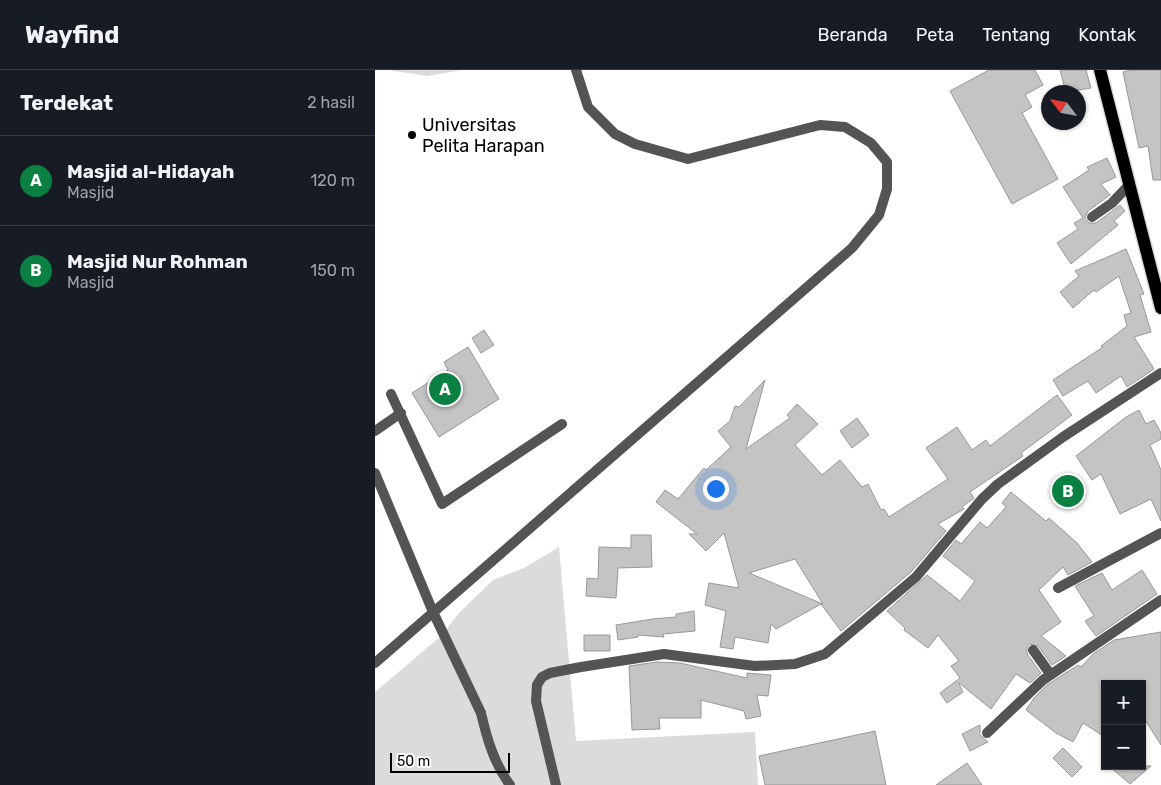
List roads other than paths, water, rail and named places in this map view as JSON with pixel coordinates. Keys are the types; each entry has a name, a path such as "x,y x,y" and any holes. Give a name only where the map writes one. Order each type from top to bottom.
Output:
{"main road":[{"path":"1100,70 1159,294 1161,308"}],"street":[{"path":"375,663 851,248 879,215 887,189 887,162 871,143 845,127 820,125 688,159 635,144 615,134 588,107 576,70"},
{"path":"1092,217 1111,203 1129,185"},
{"path":"556,785 536,701 537,685 542,677 550,673 581,667 663,654 755,666 795,664 825,654 916,577 982,499 998,484 1063,437 1161,373"},
{"path":"391,394 442,504 562,424"},
{"path":"375,432 401,413"},
{"path":"375,473 433,612 481,713 487,739 498,769 510,785"},
{"path":"1058,588 1161,533"},
{"path":"987,733 1051,675 1161,600"},
{"path":"1033,650 1051,675"}],"place":[{"name":"Universitas Pelita Harapan","path":"412,135"},
{"name":"Masjid al-Hidayah","path":"445,389"},
{"name":"Masjid Nur Rohman","path":"1068,491"}]}
